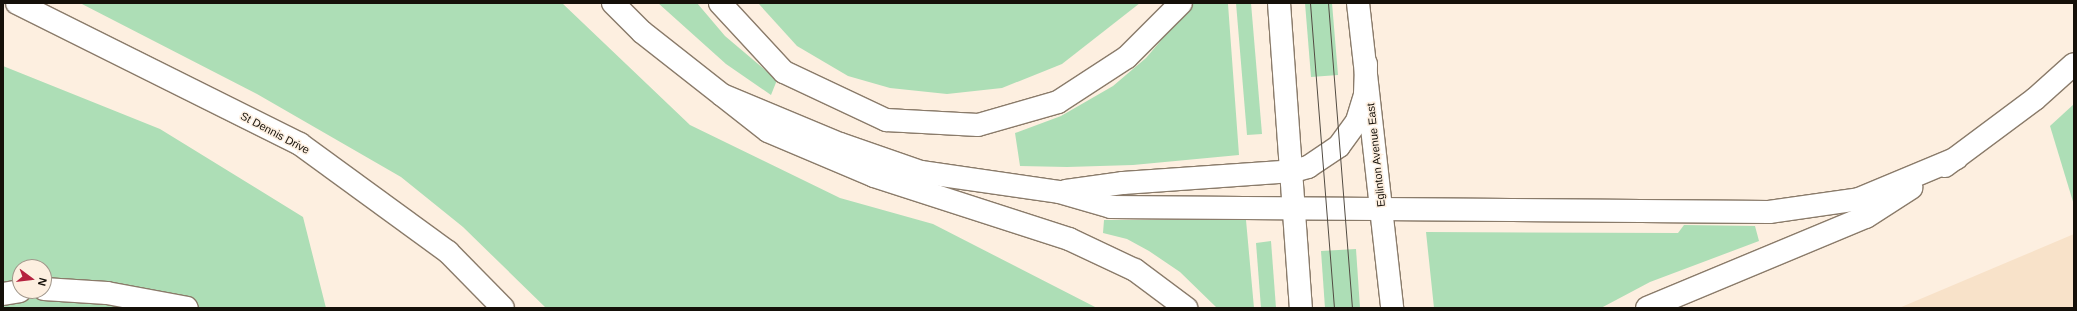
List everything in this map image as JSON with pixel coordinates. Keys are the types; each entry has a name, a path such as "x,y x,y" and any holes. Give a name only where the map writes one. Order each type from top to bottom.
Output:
{"main road":[{"name":"St Dennis Drive","path":"17,3 300,144 448,252 503,308"},
{"path":"613,3 642,32 768,131 874,176 1069,239 1135,270 1186,308"},
{"path":"720,3 784,72 805,82 886,120 978,125 1058,102 1127,56 1181,3"},
{"path":"1280,3 1293,171 1301,308"},
{"name":"Eglinton Avenue East","path":"1358,3 1392,308"},
{"path":"1059,192 1123,184 1293,171 1322,159 1339,146 1357,121 1365,94 1366,64"},
{"path":"1647,308 1866,218 1957,158 2035,99 2074,64"},
{"path":"722,95 840,144 921,172 1059,192 1111,207 1769,212 1860,199 1957,158"},
{"path":"52,290 107,293 187,308"}],"shaded area":[{"path":"2074,234 2074,308 1899,308"}],"green space":[{"path":"80,3 562,3 690,125 840,198 933,224 1097,308 546,308 463,227 401,177 257,94"},
{"path":"658,3 697,3 725,36 777,80 771,95 726,64"},
{"path":"758,3 1140,3 1062,64 1002,88 947,94 890,88 848,76 797,46"},
{"path":"1193,3 1228,4 1239,155 1133,165 1067,167 1020,166 1015,133 1061,116 1113,86 1146,58"},
{"path":"1236,3 1251,3 1262,134 1247,135"},
{"path":"1305,3 1332,3 1338,75 1311,77"},
{"path":"3,66 160,129 303,217 326,308 3,308"},
{"path":"2074,104 2074,205 2050,126"},
{"path":"1104,220 1246,220 1254,308 1217,308 1180,272 1149,251 1127,239 1103,233"},
{"path":"1684,225 1755,226 1759,241 1650,282 1601,308 1434,308 1426,232 1678,233"},
{"path":"1271,241 1276,308 1261,308 1256,243"},
{"path":"1356,249 1360,308 1325,308 1321,251"}],"tram line":[{"path":"1310,3 1334,308"},
{"path":"1328,3 1352,308"}]}
